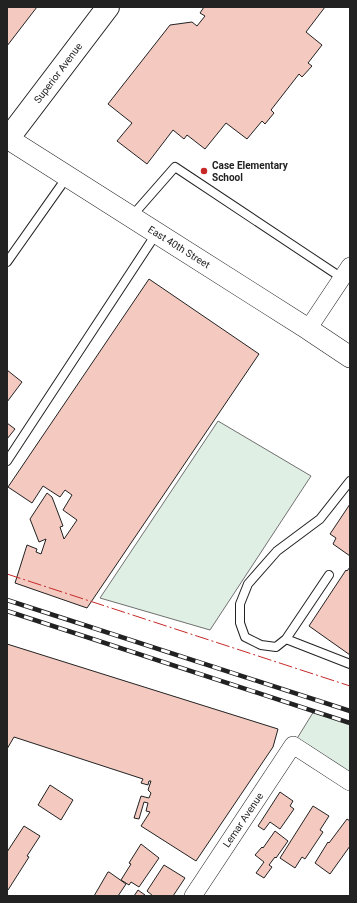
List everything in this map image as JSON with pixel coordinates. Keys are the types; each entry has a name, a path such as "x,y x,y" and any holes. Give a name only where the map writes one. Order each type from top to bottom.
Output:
{"main road":[{"name":"Superior Avenue","path":"7,139 108,7"}],"street":[{"name":"East 40th Street","path":"7,139 308,329 350,358"},
{"path":"308,329 346,272"},
{"name":"Lemar Avenue","path":"193,896 293,745 350,782"}],"lane":[{"path":"131,217 175,167 346,272"},
{"path":"7,262 67,176"},
{"path":"7,461 157,233"},
{"path":"328,575 286,639 276,647 261,645 245,637 240,623 240,604 248,584 277,551 320,519 350,481"},
{"path":"286,639 350,664"}],"green space":[{"path":"218,421 311,476 210,630 100,598"},
{"path":"314,711 350,723 350,782 293,745"}],"building":[{"path":"7,7 37,7 7,46"},
{"path":"204,7 325,7 306,32 322,45 308,63 312,66 302,77 299,74 271,110 274,113 265,124 262,121 247,139 226,123 205,149 187,135 184,139 173,130 147,164 117,141 132,123 108,104 170,25 192,22 197,26 205,16 200,13"},
{"path":"149,279 259,354 87,608 15,583 27,545 37,549 36,552 41,554 46,539 39,542 30,519 47,493 52,497 63,526 60,527 64,539 77,520 63,510 72,495 65,490 60,497 43,486 32,503 8,487"},
{"path":"7,370 22,382 7,402"},
{"path":"7,423 15,429 7,439"},
{"path":"350,504 350,556 333,544 336,538 330,534"},
{"path":"350,567 350,655 309,626 346,570 347,571"},
{"path":"7,644 278,729 273,747 196,861 141,826 150,812 146,811 148,803 144,802 139,819 134,818 141,796 149,798 151,793 148,790 151,781 149,781 148,785 141,783 143,779 14,737 7,749"},
{"path":"50,785 73,800 61,820 38,805"},
{"path":"280,792 293,801 290,806 294,809 280,829 270,822 264,830 258,826"},
{"path":"313,806 329,816 320,830 323,832 305,859 302,857 295,868 280,858"},
{"path":"347,819 350,821 350,846 330,874 315,863 328,842 329,843"},
{"path":"24,826 40,836 27,856 29,857 7,890 7,852"},
{"path":"275,831 288,841 269,865 272,867 264,878 256,873 264,862 255,855 262,847 263,848"},
{"path":"141,844 159,858 139,887 131,882 129,885 121,880 131,864 129,863"},
{"path":"164,865 185,878 173,896 153,896 147,891"},
{"path":"108,872 126,884 118,896 94,896"},
{"path":"138,890 145,895 134,896"}],"railway":[{"path":"7,600 350,711"},
{"path":"7,611 350,723"}],"power":[{"path":"7,574 350,686"}],"place":[{"name":"Case Elementary School","path":"204,171"}]}
